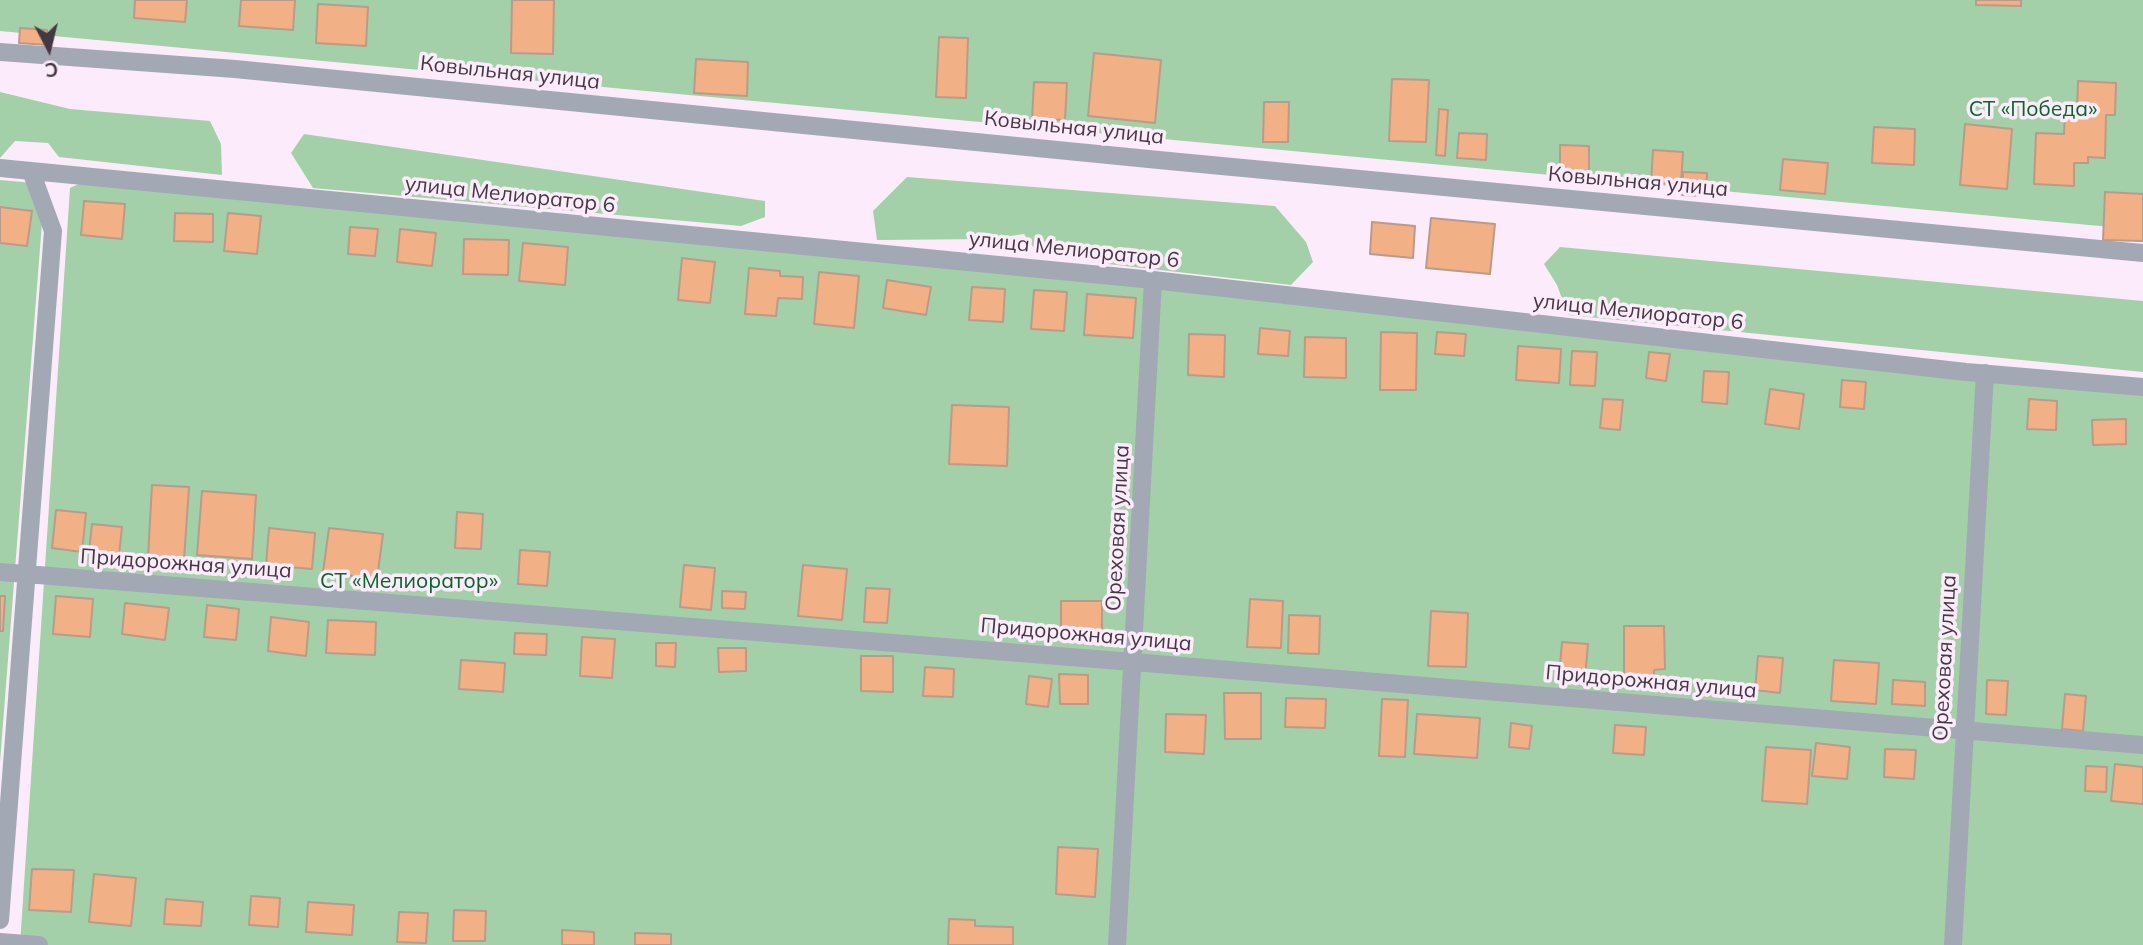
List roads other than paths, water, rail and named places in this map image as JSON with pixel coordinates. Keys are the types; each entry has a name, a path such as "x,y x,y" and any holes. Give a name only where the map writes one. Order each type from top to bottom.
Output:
{"street":[{"name":"Ковыльная улица","path":"0,52 235,69 2143,253"},
{"name":"улица Мелиоратор 6","path":"0,168 1153,280 1985,373 2143,387"},
{"path":"0,920 53,231 31,172"},
{"name":"Ореховая улица","path":"1118,945 1153,280"},
{"name":"Ореховая улица","path":"1953,945 1985,373"},
{"name":"Придорожная улица","path":"0,572 2143,746"},
{"path":"0,942 39,945"}],"park label":[{"name":"СТ «Победа»","path":"2033,110"},
{"name":"СТ «Мелиоратор»","path":"409,582"}]}
